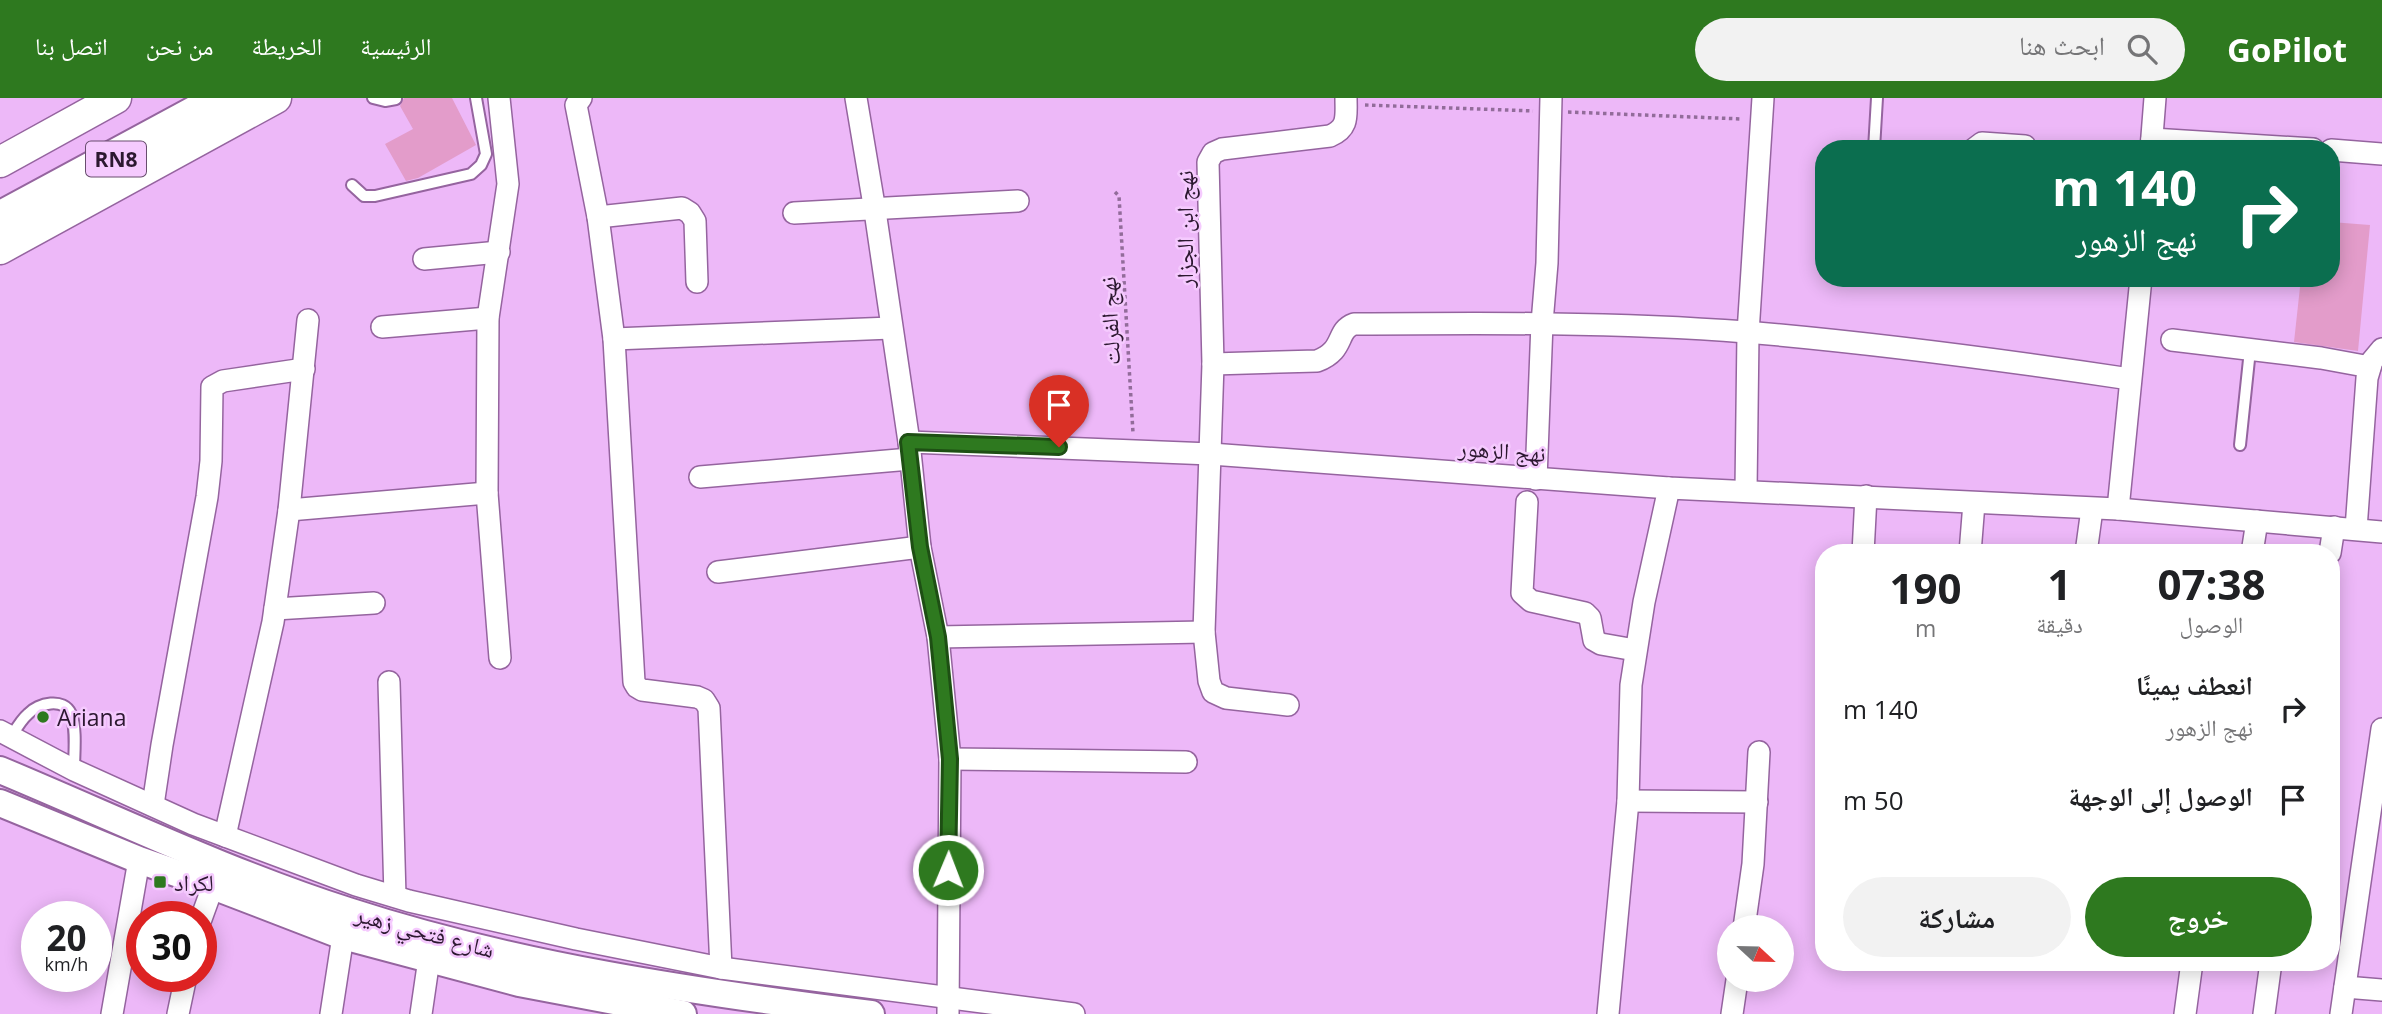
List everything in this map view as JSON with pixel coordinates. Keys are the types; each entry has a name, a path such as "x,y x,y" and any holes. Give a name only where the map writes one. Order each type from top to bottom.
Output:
{"highway":[{"name":"RN8","path":"1,221 173,98"},
{"name":"RN8","path":"1,221 228,98"}],"main road":[{"path":"0,162 117,98"},
{"path":"1,221 275,98"}],"street":[{"path":"499,98 508,184 488,318 487,493 500,658"},
{"path":"581,98 576,105 598,217 614,339 634,682 642,690 697,697 704,700 709,708 722,968"},
{"path":"856,98 875,211 920,547 938,637 950,759 948,1006"},
{"path":"1536,479 1542,323 1548,250 1551,98"},
{"path":"1746,490 1748,332 1763,98"},
{"path":"2152,140 2155,98"},
{"name":"نهج ابن الجزار","path":"1288,705 1226,698 1213,692 1209,681 1204,632 1213,364 1208,162 1213,153 1222,149 1339,132 1345,125 1347,106"},
{"path":"2340,151 2382,154"},
{"path":"794,213 875,211 1018,201"},
{"path":"598,217 682,208 690,213 695,221 697,282"},
{"path":"424,259 499,252"},
{"path":"2118,509 2140,287"},
{"path":"382,327 488,318"},
{"path":"225,836 275,609 289,510 308,320"},
{"path":"1213,364 1317,361 1332,354 1343,331 1354,324 1542,323 1748,332 2017,362 2130,379"},
{"path":"614,339 891,328"},
{"path":"2172,340 2321,358 2371,368"},
{"path":"2356,529 2367,378 2372,361 2382,349"},
{"path":"153,805 206,497 211,461 212,387 223,381 304,369"},
{"name":"نهج الزهور","path":"700,477 909,451 1135,450 1669,488 2118,509 2382,532"},
{"path":"1608,1014 1628,801 1631,685 1669,488"},
{"path":"289,510 487,493"},
{"path":"1863,544 1866,496"},
{"path":"1527,502 1522,593 1525,598 1585,613 1590,618 1594,640 1601,644 1636,650"},
{"path":"1971,544 1974,503"},
{"path":"2087,544 2092,509"},
{"path":"2253,544 2257,520"},
{"path":"2331,544 2334,527"},
{"path":"718,572 920,547"},
{"path":"275,609 374,603"},
{"path":"938,637 1204,632"},
{"path":"389,682 395,896"},
{"path":"2341,1014 2382,729"},
{"path":"6,734 75,770 225,836 343,880 395,896 540,931 722,968 948,1006 1074,1014"},
{"path":"1746,915 1753,864 1759,752"},
{"path":"950,759 1185,762"},
{"name":"شارع فتحي زهير","path":"0,770 217,862 347,911 433,935 636,981 871,1014"},
{"path":"1628,801 1757,802"},
{"name":"شارع فتحي زهير","path":"0,803 139,860 343,936 555,990 684,1014"},
{"path":"111,1014 139,860"},
{"path":"207,901 212,886"},
{"path":"331,1014 343,936"},
{"path":"421,1014 429,959"},
{"path":"2185,1014 2191,971"},
{"path":"2264,1014 2270,971"},
{"path":"2344,987 2382,990"},
{"path":"178,1014 183,992"},
{"path":"1732,1014 1735,992"}],"lane":[{"path":"373,98 385,101 396,99"},
{"path":"352,185 364,195 375,196 471,174 481,165 486,154 476,98"},
{"path":"1875,140 1877,98"},
{"path":"2240,445 2250,350"},
{"path":"6,734 29,712 57,703 66,706 72,715 75,770"}],"path":[{"name":"نهج الفرلت","path":"1115,192 1119,196 1135,450"}],"building":[{"path":"404,98 452,98 476,145 418,178 406,181 385,144 413,129 400,106"},
{"path":"2340,223 2370,225 2358,351 2294,342 2300,287 2340,287"}],"place":[{"name":"Ariana","path":"43,717"},
{"name":"لكراد","path":"160,882"}],"route":[{"path":"948,870 950,759 938,637 920,547 908,442 1059,447"}]}
